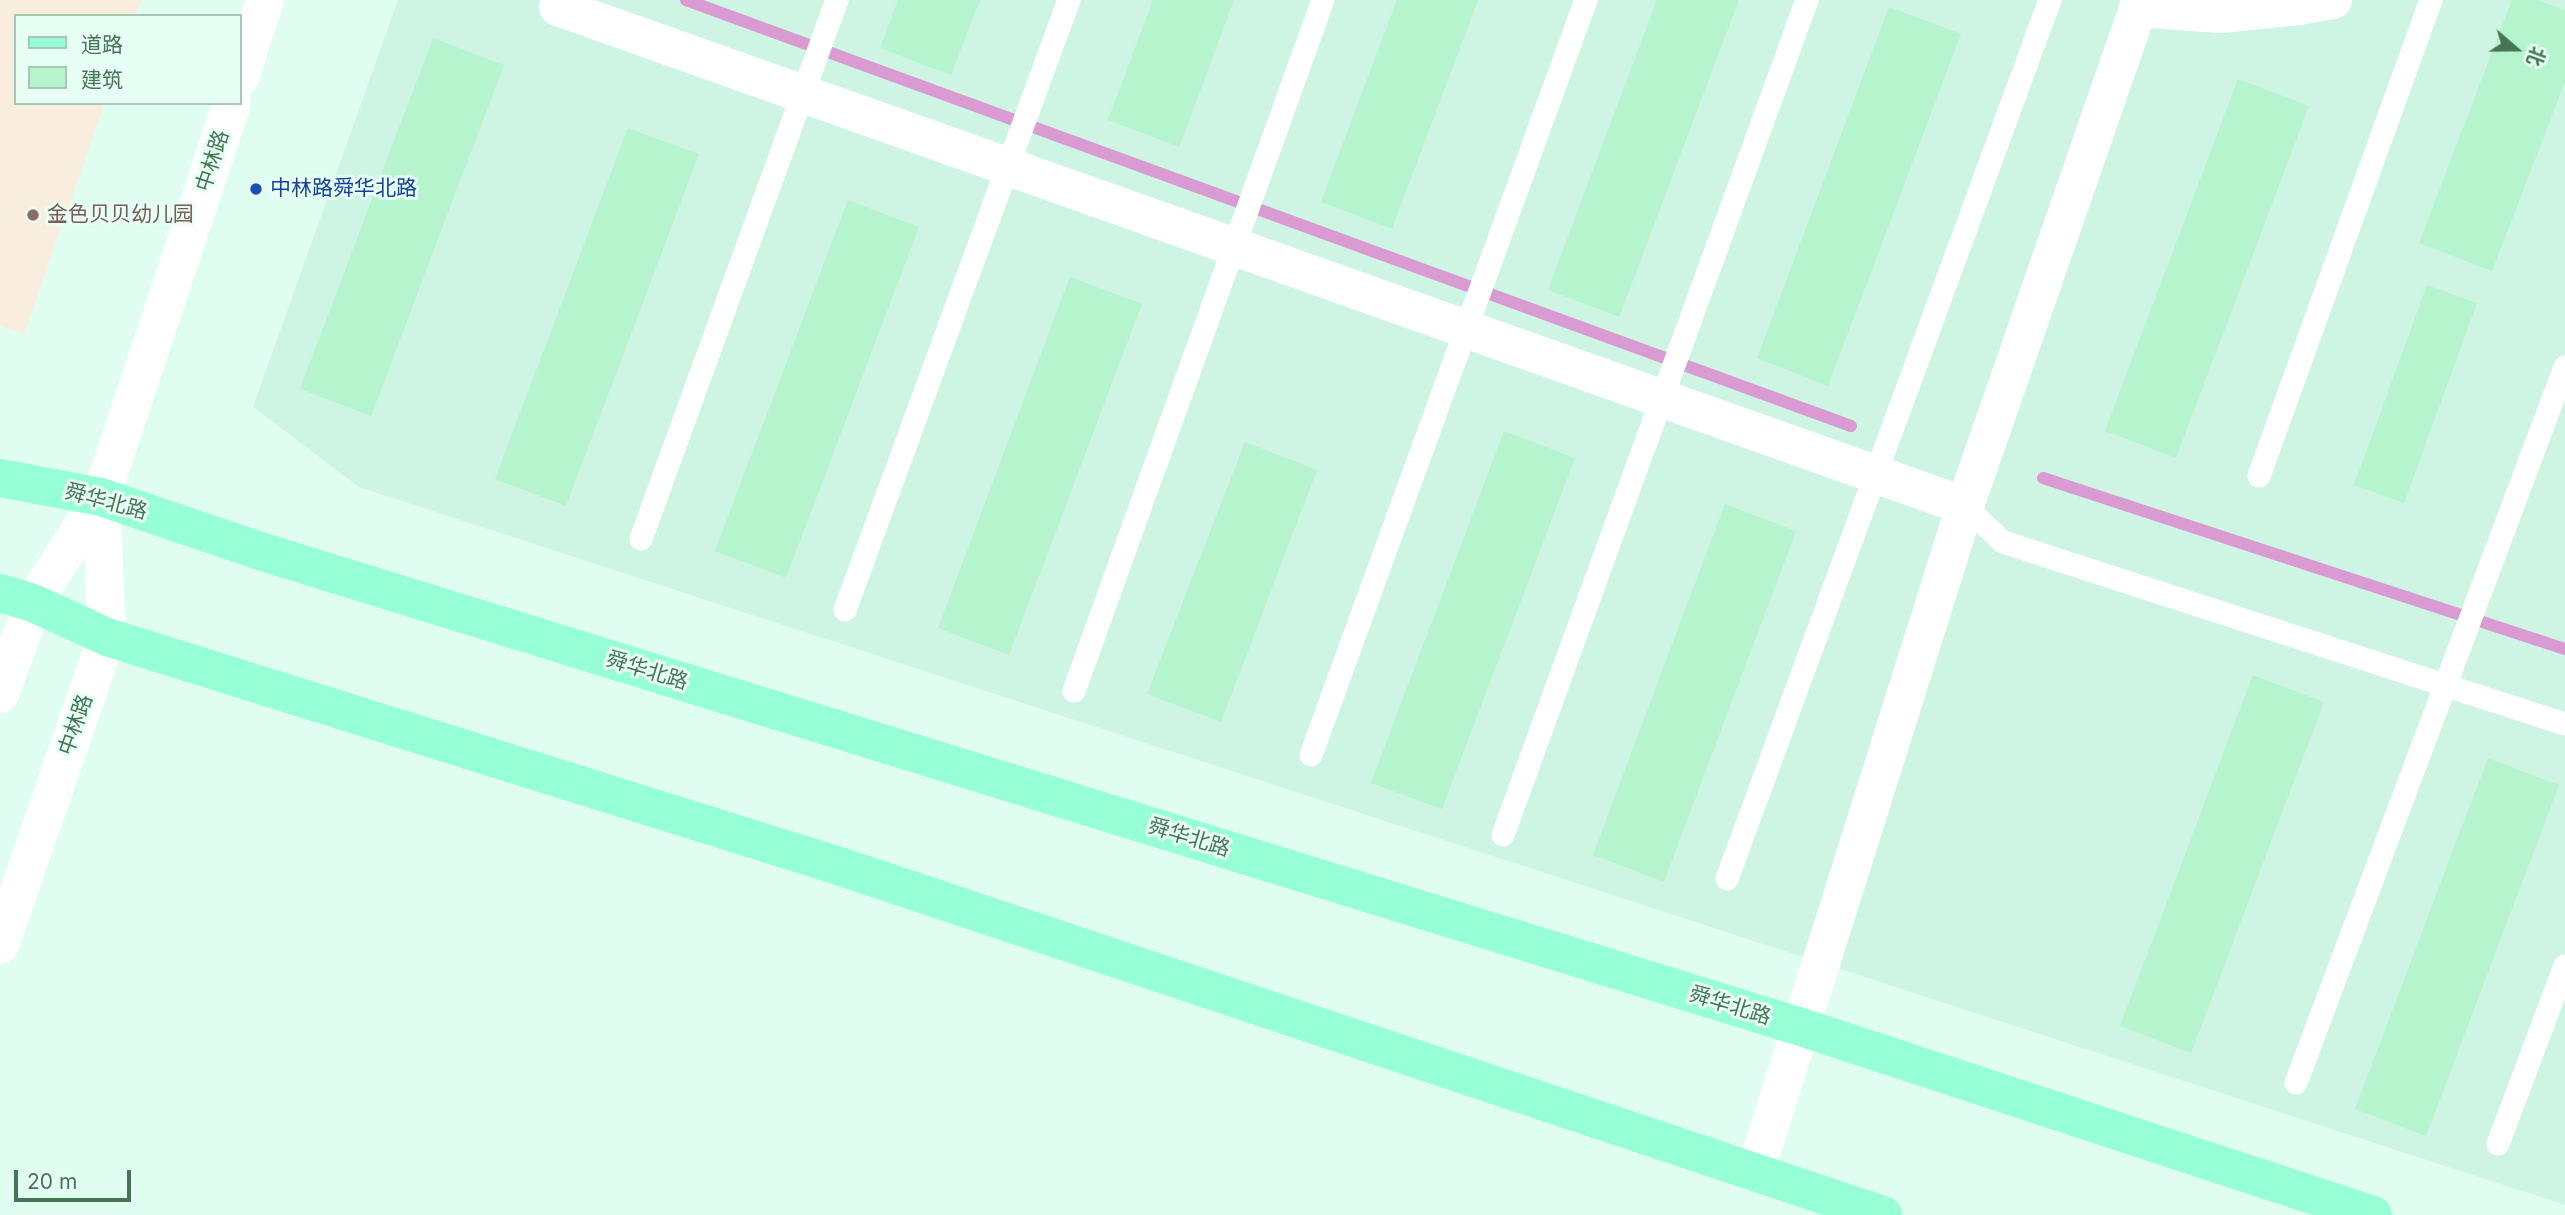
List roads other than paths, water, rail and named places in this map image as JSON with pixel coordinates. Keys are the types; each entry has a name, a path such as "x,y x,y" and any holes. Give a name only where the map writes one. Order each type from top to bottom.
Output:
{"main road":[{"name":"舜华北路","path":"0,478 101,497 263,552 1801,1027 2373,1215"},
{"path":"16,598 107,637 842,867 1883,1215"}],"street":[{"path":"242,72 265,0"},
{"path":"561,0 558,8 808,80 1665,389 1876,474 1965,506"},
{"path":"1755,1173 1965,506 2131,3 2220,14 2333,0"},
{"name":"中林路","path":"0,945 107,637 101,497 231,105"},
{"name":"中林路","path":"0,694 16,598 101,497"}],"lane":[{"path":"641,539 837,0"},
{"path":"845,610 1069,0"},
{"path":"1074,691 1323,0"},
{"path":"1311,755 1586,0"},
{"path":"1503,835 1807,0"},
{"path":"1727,879 2050,0"},
{"path":"2259,477 2431,0"},
{"path":"2296,1083 2565,367"},
{"path":"1965,506 2003,542 2565,723"},
{"path":"2498,1144 2565,966"}],"waterway":[{"path":"686,0 1851,426"},
{"path":"2043,478 2565,649"}],"place":[{"name":"中林路舜华北路","path":"256,189"},
{"name":"金色贝贝幼儿园","path":"33,215"}]}
